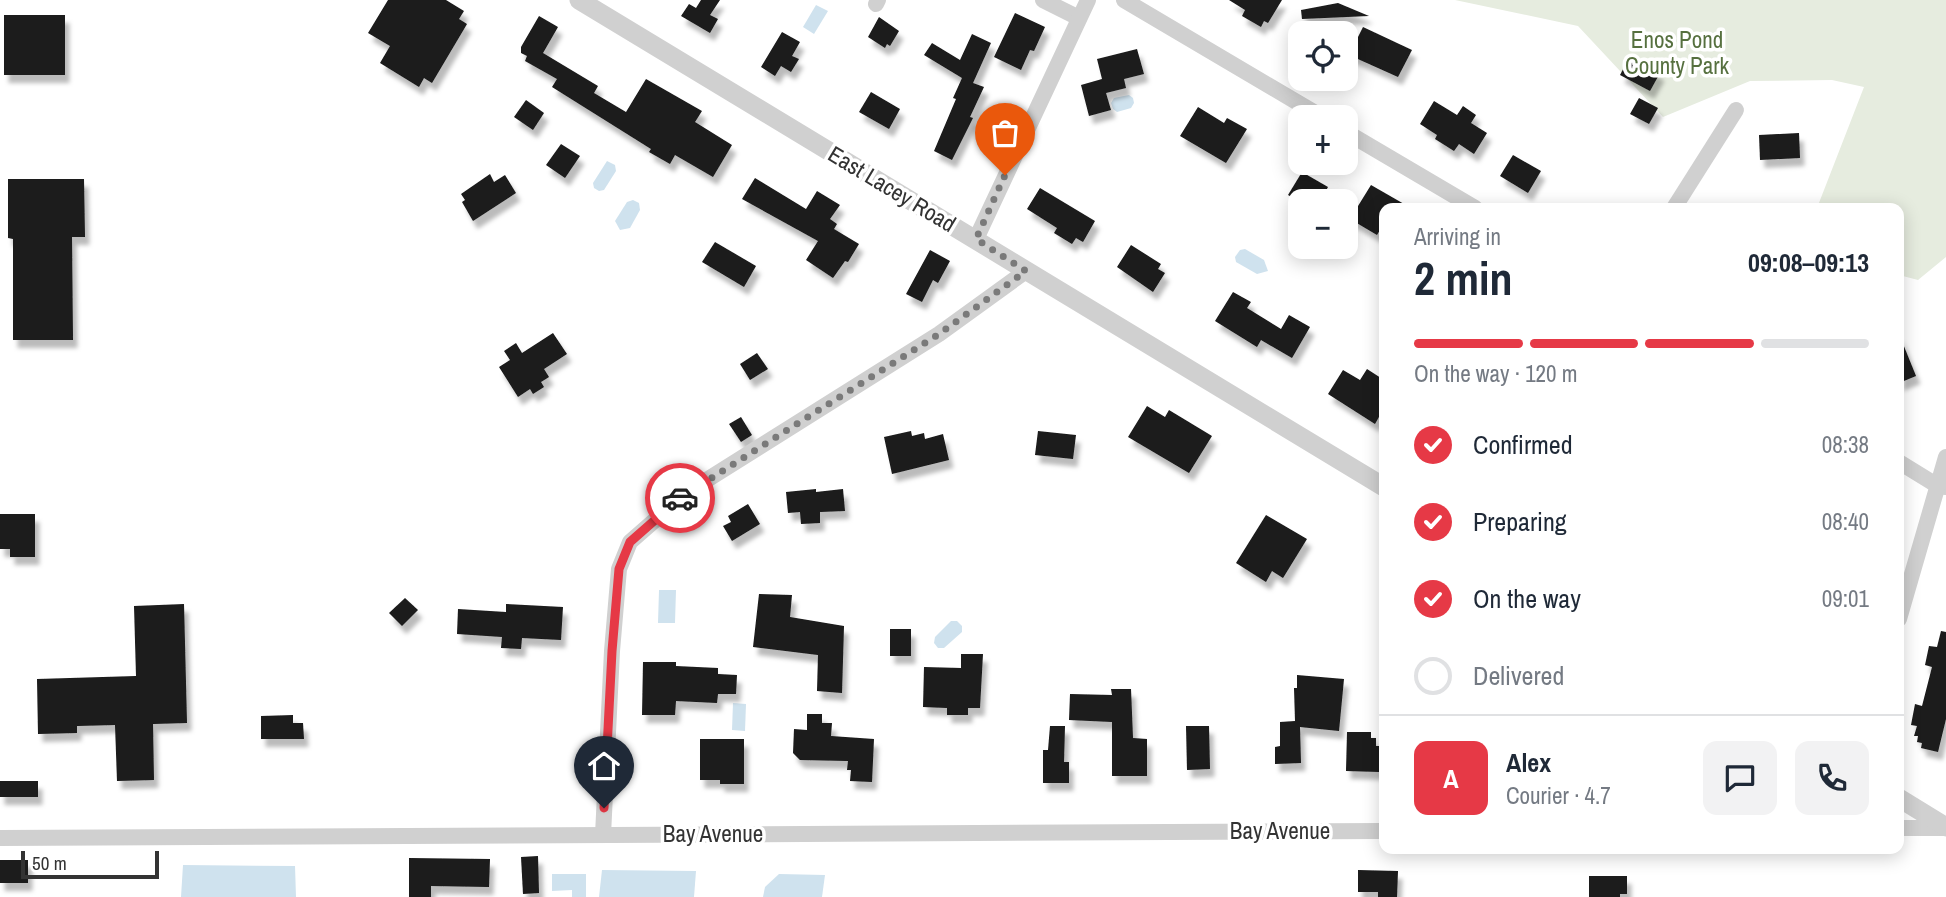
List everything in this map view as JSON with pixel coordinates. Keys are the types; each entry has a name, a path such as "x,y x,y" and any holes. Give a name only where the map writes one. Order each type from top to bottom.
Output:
{"street":[{"name":"East Lacey Road","path":"579,0 1379,484"},
{"path":"1043,0 1079,18"},
{"path":"976,239 1088,0"},
{"path":"1124,0 1302,105"},
{"path":"1677,203 1735,110"},
{"path":"1358,139 1467,203"},
{"path":"603,835 619,569 630,542 686,493 939,334 1026,271"},
{"path":"1904,604 1942,487 1946,457"},
{"path":"1904,465 1942,487"},
{"path":"1904,801 1946,828"},
{"path":"1904,828 1946,828"},
{"name":"Bay Avenue","path":"0,838 1379,831"}],"green space":[{"name":"Enos Pond County Park","path":"1455,0 1946,0 1946,257 1918,280 1904,276 1904,203 1819,203 1864,87 1832,80 1750,81 1663,117 1578,26"}],"water":[{"path":"816,5 828,11 814,34 803,27"},
{"path":"1129,95 1134,103 1131,108 1117,112 1113,109 1111,103 1114,98"},
{"path":"607,161 615,165 616,171 604,190 599,191 594,188 593,183"},
{"path":"633,200 639,203 640,210 630,228 620,230 615,221 627,202"},
{"path":"1245,249 1264,260 1268,271 1257,274 1236,262 1235,257 1240,250"},
{"path":"659,590 676,590 675,623 658,623"},
{"path":"951,621 957,621 962,626 962,632 944,648 938,648 934,643 935,637"},
{"path":"733,703 746,704 745,731 732,730"},
{"path":"183,865 295,866 296,897 181,897"},
{"path":"602,870 696,871 694,897 599,897"},
{"path":"552,874 586,874 586,897 572,897 572,890 552,891"},
{"path":"779,874 825,875 822,897 763,897 765,887"}],"building":[{"path":"388,0 446,0 464,11 459,19 467,24 432,83 424,78 419,87 380,63 390,46 368,33"},
{"path":"701,0 720,0 710,15 718,19 710,33 681,16 689,4 696,8"},
{"path":"1229,0 1282,0 1268,23 1264,21 1261,27 1242,16 1245,10"},
{"path":"1338,3 1369,16 1302,19 1301,10"},
{"path":"1015,13 1045,27 1021,70 994,57"},
{"path":"4,15 65,15 65,75 4,75"},
{"path":"539,16 558,27 543,53 598,86 594,93 626,112 646,79 702,111 695,122 732,145 713,177 675,155 670,164 649,152 651,149 552,87 557,79 525,61 527,56 521,53 521,47"},
{"path":"879,17 899,31 890,46 887,44 885,48 868,37"},
{"path":"1363,27 1412,50 1398,77 1358,59 1358,37"},
{"path":"782,32 800,42 792,56 799,59 791,72 781,66 775,76 761,67"},
{"path":"972,34 991,43 973,83 984,87 970,117 973,118 952,160 934,151 962,78 924,55 932,43 960,60"},
{"path":"1137,49 1144,74 1124,79 1126,88 1106,93 1111,110 1089,116 1081,85 1102,79 1097,59"},
{"path":"1630,56 1660,73 1650,91 1620,75"},
{"path":"871,92 900,109 889,129 859,112"},
{"path":"1639,98 1658,108 1649,124 1630,114"},
{"path":"526,100 544,113 533,130 514,117"},
{"path":"1434,101 1457,115 1463,106 1476,115 1471,123 1487,133 1474,154 1459,144 1454,151 1435,139 1437,135 1420,124"},
{"path":"1198,107 1224,123 1227,118 1247,129 1226,163 1180,136"},
{"path":"1799,133 1800,158 1760,160 1759,135"},
{"path":"561,144 580,156 565,178 546,165"},
{"path":"1513,155 1541,171 1528,193 1500,176"},
{"path":"490,174 494,182 505,175 516,193 473,221 462,202 465,200 461,194"},
{"path":"1300,175 1307,175 1328,187 1327,189 1292,189"},
{"path":"755,178 806,209 817,191 840,205 830,219 837,224 834,229 859,244 848,262 845,261 833,278 806,260 818,241 742,199"},
{"path":"8,179 84,179 85,237 72,237 73,340 13,340 13,239 8,238"},
{"path":"1371,185 1402,203 1379,203 1377,235 1358,224 1358,206"},
{"path":"1040,188 1095,221 1083,242 1076,238 1072,244 1054,233 1057,228 1027,209"},
{"path":"715,242 756,266 744,287 702,262"},
{"path":"1131,245 1161,264 1158,269 1165,273 1153,292 1117,267"},
{"path":"930,250 950,261 938,283 933,280 922,302 906,294"},
{"path":"1233,292 1251,302 1247,308 1281,329 1289,315 1310,327 1292,358 1261,340 1257,347 1215,321"},
{"path":"553,333 567,354 544,369 549,377 541,382 544,387 533,394 530,389 518,397 499,367 510,360 504,351 516,343 522,353"},
{"path":"1904,346 1916,376 1904,381"},
{"path":"757,353 768,369 750,380 740,364"},
{"path":"1367,369 1379,377 1379,417 1375,424 1328,394 1343,370 1360,380"},
{"path":"1147,406 1165,417 1169,410 1212,436 1189,473 1128,437"},
{"path":"741,417 752,435 741,442 729,424"},
{"path":"911,431 912,436 924,433 925,439 943,434 949,460 892,474 884,437"},
{"path":"1038,431 1076,435 1073,459 1035,455"},
{"path":"816,489 816,492 843,489 845,511 820,512 820,523 801,524 800,512 788,513 786,492"},
{"path":"748,504 760,524 732,541 723,526 731,522 728,516"},
{"path":"0,514 35,514 35,557 10,557 10,549 0,549"},
{"path":"1266,515 1307,539 1283,578 1272,571 1266,582 1236,563"},
{"path":"759,594 792,595 790,617 844,626 842,693 817,691 818,655 753,647"},
{"path":"405,598 418,610 402,626 389,613"},
{"path":"184,604 187,723 153,724 154,780 117,781 115,725 77,726 77,733 38,734 37,679 136,676 134,606"},
{"path":"506,604 563,607 561,640 522,638 521,649 501,648 502,637 457,634 458,609 506,612"},
{"path":"890,629 911,629 911,656 890,656"},
{"path":"1941,631 1946,632 1946,719 1938,752 1921,748 1922,743 1917,742 1918,736 1914,736 1917,726 1911,725 1915,704 1922,706 1932,667 1925,665 1929,646 1937,647"},
{"path":"961,654 983,654 980,708 968,708 968,715 947,715 947,708 923,707 924,667 961,668"},
{"path":"643,662 676,662 676,666 718,668 718,674 737,675 736,694 718,694 717,703 676,701 675,715 642,715"},
{"path":"1297,675 1344,679 1339,731 1300,727 1301,763 1275,764 1275,747 1280,746 1280,722 1295,721 1294,688 1297,688"},
{"path":"1111,689 1131,689 1133,738 1147,739 1147,776 1112,776 1112,722 1069,720 1070,694 1112,695"},
{"path":"807,714 822,714 822,723 832,723 831,736 874,739 872,782 850,781 848,761 800,760 793,753 794,729 807,730"},
{"path":"293,715 293,723 303,723 304,739 261,739 261,716"},
{"path":"1050,726 1065,726 1064,762 1069,762 1069,783 1043,783 1043,750 1048,750"},
{"path":"1186,726 1209,726 1210,769 1187,770"},
{"path":"1347,732 1371,732 1371,738 1376,738 1376,746 1379,746 1379,772 1346,771"},
{"path":"700,739 744,739 744,784 720,784 720,780 700,780"},
{"path":"0,781 38,781 38,797 0,797"},
{"path":"538,856 539,893 523,894 521,857"},
{"path":"409,858 490,859 489,887 431,886 431,897 409,897"},
{"path":"0,860 28,860 28,883 0,883"},
{"path":"1358,870 1398,871 1397,897 1378,897 1378,892 1358,892"},
{"path":"1589,876 1627,876 1627,894 1620,894 1620,897 1589,897"}],"way so far":[{"path":"680,498 939,334 1026,271 976,239 1005,175"}],"route":[{"path":"604,808 619,569 630,542 680,498"}]}
